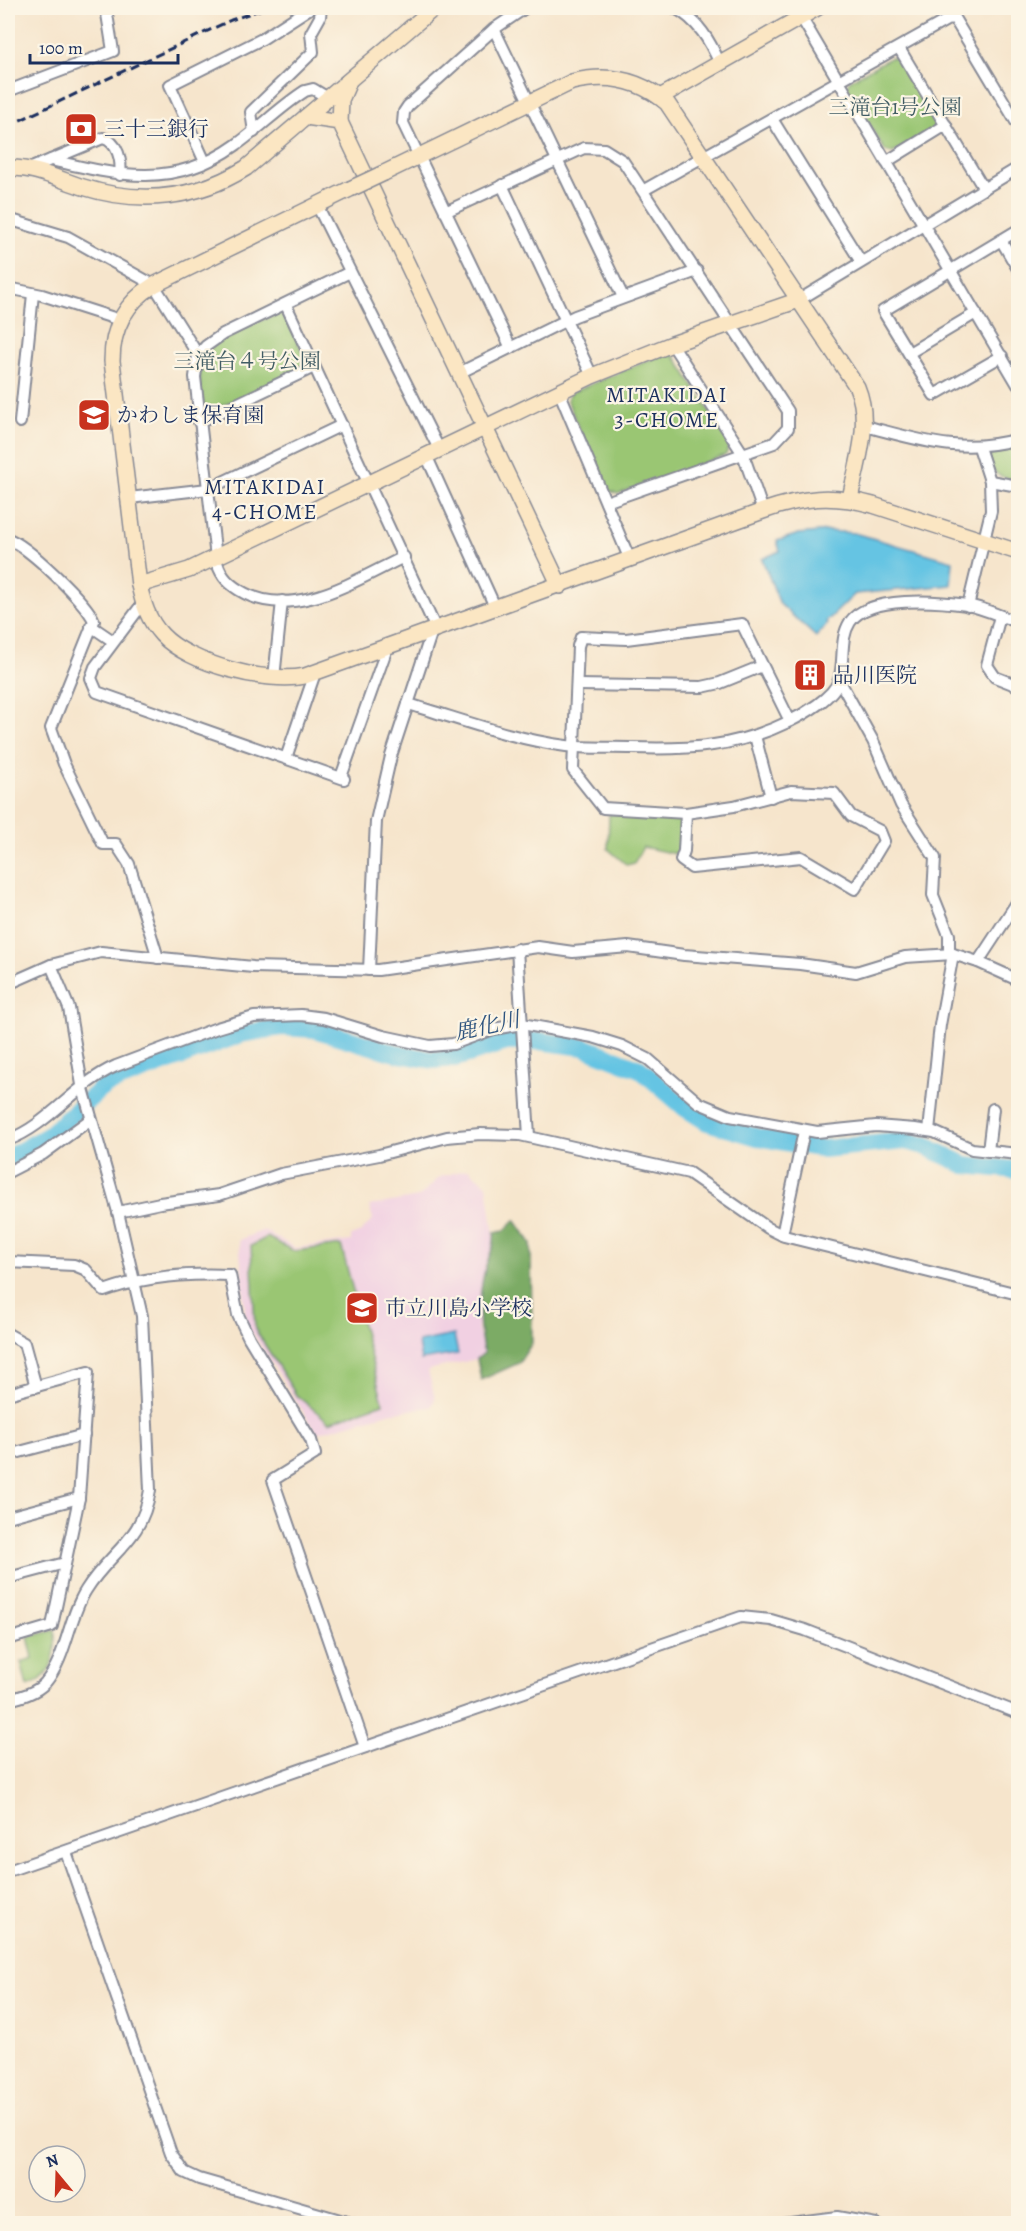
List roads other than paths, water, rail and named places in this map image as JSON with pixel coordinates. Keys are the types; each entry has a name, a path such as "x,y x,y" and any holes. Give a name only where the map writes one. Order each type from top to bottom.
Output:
{"street":[{"path":"8,91 113,51 106,8"},
{"path":"205,162 171,85 262,39 310,8"},
{"path":"254,132 251,112 313,52 312,33 320,17 321,8"},
{"path":"8,168 29,169 117,195 178,196 229,179 246,168 434,8"},
{"path":"511,348 403,123 404,112 494,29 525,8"},
{"path":"675,8 691,12 720,64"},
{"path":"660,97 817,8"},
{"path":"644,190 899,48 951,12 1018,125"},
{"path":"801,17 1018,385"},
{"path":"494,29 623,297"},
{"path":"899,48 984,189"},
{"path":"850,499 865,426 863,400 852,375 667,104 660,97 630,81 607,77 572,82 154,285 132,303 120,320 113,341 112,361 143,603 160,633 180,650 197,658 274,678 292,678 315,673 794,501 814,498 850,499 1018,552"},
{"path":"352,78 341,100 340,122 560,585"},
{"path":"51,160 120,174 150,176 177,173 205,162 254,132 305,91 313,88 328,98"},
{"path":"306,117 340,122"},
{"path":"772,118 861,262"},
{"path":"886,162 946,125"},
{"path":"29,169 99,139 107,139 113,144 120,160 120,174"},
{"path":"445,212 584,148 604,149 623,161 644,190 780,399 790,419 788,428 781,439 606,502"},
{"path":"139,585 169,578 216,558 592,376 672,344 799,300 1018,168"},
{"path":"502,185 592,376"},
{"path":"317,205 351,272 432,452 496,609"},
{"path":"8,219 68,237 154,285 198,355"},
{"path":"1002,356 934,396 883,311 1018,230"},
{"path":"1001,240 1018,269"},
{"path":"351,272 214,339 198,355 195,377 199,422 218,569 227,583 248,596 282,601 314,598 404,556"},
{"path":"459,373 566,321 623,297 698,272"},
{"path":"8,288 120,320"},
{"path":"20,422 33,294"},
{"path":"286,305 404,556 434,630 381,792 376,821 369,970"},
{"path":"909,354 976,313"},
{"path":"672,344 743,454 763,512"},
{"path":"199,422 314,367"},
{"path":"559,391 630,560"},
{"path":"129,498 208,489 342,425"},
{"path":"865,426 946,447 979,447 1018,439"},
{"path":"968,606 991,511 990,481 979,447"},
{"path":"990,481 1018,486"},
{"path":"8,539 18,544 89,610 93,621 51,728 64,764 103,844 116,844 129,864 158,958"},
{"path":"274,678 282,601"},
{"path":"408,704 517,736 575,746 695,749 727,745 790,721 822,699 839,681 846,631 861,611 905,602 968,606 1018,622"},
{"path":"143,603 113,641 92,673 94,687 103,696 342,778 387,648"},
{"path":"1000,616 987,665 994,677 1018,686"},
{"path":"686,813 681,860 692,868 801,857 855,890 884,841 880,831 851,816 834,793 791,791 734,806 686,813 603,808 573,770 578,646 581,637 626,639 742,624 790,721"},
{"path":"92,626 113,641"},
{"path":"578,685 702,687 720,683 762,666"},
{"path":"286,758 315,673"},
{"path":"839,681 873,741 901,805 935,858 933,895 949,935 951,955 940,1025 929,1131"},
{"path":"755,736 771,797"},
{"path":"978,962 1018,901"},
{"path":"8,984 51,965 101,952 253,967 369,970 410,967 542,947 573,952 628,947 684,955 800,963 856,972 905,957 951,955 978,962 1018,980"},
{"path":"517,949 529,1136"},
{"path":"8,1700 23,1696 43,1685 54,1670 86,1590 132,1538 146,1510 150,1490 142,1316 118,1212 83,1088 69,1008 51,965"},
{"path":"8,1140 35,1126 97,1074 142,1055 254,1017 301,1015 324,1018 383,1036 429,1046 453,1044 494,1029 522,1024 593,1037 622,1046 648,1059 694,1100 713,1111 804,1132 828,1133 876,1126 929,1131 962,1146 1018,1154"},
{"path":"988,1150 993,1109"},
{"path":"8,1172 44,1154 91,1117"},
{"path":"782,1235 800,1160 804,1132"},
{"path":"118,1212 160,1203 219,1195 281,1174 379,1155 447,1137 480,1134 529,1136 689,1173 782,1235 1018,1294"},
{"path":"8,1262 74,1265 86,1270 104,1291 133,1280 194,1274 230,1275 238,1315 249,1338 310,1440 315,1454 273,1479 365,1747"},
{"path":"8,1334 24,1343 36,1387"},
{"path":"8,1394 88,1372 79,1498 52,1626 8,1639"},
{"path":"8,1455 84,1435"},
{"path":"8,1517 79,1498"},
{"path":"8,1578 65,1563"},
{"path":"8,1871 741,1617 771,1620 805,1630 1018,1713"},
{"path":"66,1852 171,2153 179,2167 199,2179 354,2223"},
{"path":"783,2223 837,2217 876,2223"}],"water":[{"path":"828,531 854,533 953,561 951,585 855,594 826,622 827,624 816,637 780,604 762,559 780,551 777,541 799,534"},
{"path":"454,1335 458,1354 421,1360 418,1342"}],"waterway":[{"name":"鹿化川","path":"8,1158 49,1135 105,1085 241,1034 282,1027 314,1029 399,1054 433,1060 456,1058 507,1042 539,1041 584,1047 640,1069 685,1108 707,1122 757,1137 823,1149 905,1141 925,1146 965,1165 1018,1170"}],"railway":[{"path":"8,126 231,20 265,8"}],"place":[{"name":"三十三銀行","path":"81,129"},
{"name":"かわしま保育園","path":"94,415"},
{"name":"品川医院","path":"810,675"},
{"name":"市立川島小学校","path":"362,1308"}],"district":[{"name":"MITAKIDAI 3-CHOME","path":"667,408"},
{"name":"MITAKIDAI 4-CHOME","path":"265,500"}],"park label":[{"name":"三滝台1号公園","path":"895,107"},
{"name":"三滝台４号公園","path":"247,361"}]}
